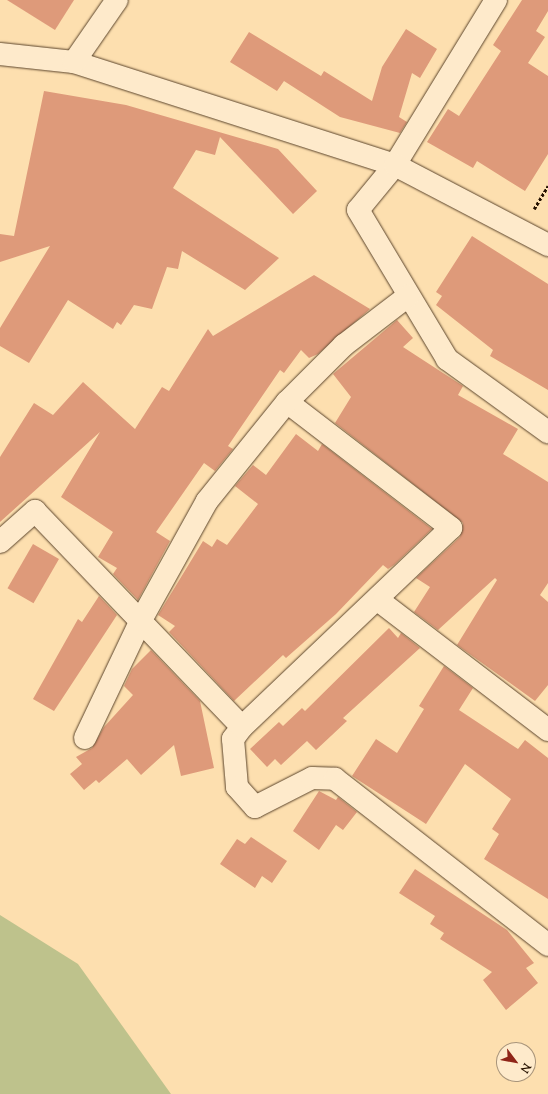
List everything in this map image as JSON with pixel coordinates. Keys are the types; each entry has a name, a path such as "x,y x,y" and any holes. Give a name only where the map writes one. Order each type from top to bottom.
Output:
{"street":[{"path":"74,62 117,0"},
{"path":"496,0 395,165 358,210 447,359 548,432"},
{"path":"0,54 74,62 395,165 548,245"},
{"path":"86,738 141,620 207,501 288,402 344,345 408,296"},
{"path":"288,402 451,528 378,600 242,727 233,739 238,788 255,807 312,778 335,779 548,945"},
{"path":"0,542 35,511 242,727"},
{"path":"378,600 548,730"}],"green space":[{"path":"0,915 78,964 171,1094 0,1094"}],"building":[{"path":"7,0 74,0 55,30"},
{"path":"522,0 548,0 548,11 536,31 545,37 528,63 548,76 548,154 525,191 477,161 473,168 427,142 448,109 459,116 501,51 493,45"},
{"path":"406,29 437,49 420,78 412,73 399,117 407,122 400,133 340,117 284,81 277,91 230,62 249,32 321,76 324,71 372,101 382,67"},
{"path":"44,91 126,105 278,149 317,191 293,214 220,137 215,155 196,150 173,188 279,258 245,290 182,251 178,269 167,267 152,309 134,305 121,325 117,322 113,329 68,300 29,363 0,346 0,328 50,246 0,262 0,234 14,236"},
{"path":"472,236 548,284 548,390 490,356 493,350 436,305 442,296 436,292"},
{"path":"314,275 370,309 318,354 309,358 301,350 284,373 280,370 228,446 233,449 215,471 204,463 156,532 170,541 138,600 113,574 117,568 98,557 113,532 61,497 100,432 0,522 0,457 34,403 53,415 83,382 135,429 162,387 169,391 208,329 213,336"},
{"path":"397,320 413,338 403,347 463,386 458,395 518,429 503,454 548,482 548,583 540,595 548,602 548,685 535,701 457,645 497,580 495,578 438,630 414,612 430,587 416,578 460,537 463,523 335,423 351,397 333,374"},
{"path":"296,434 318,451 322,444 432,529 394,565 388,569 383,565 336,614 286,658 283,655 234,701 169,632 175,626 158,615 203,541 212,547 217,539 227,545 258,504 235,486 253,465 266,475"},
{"path":"33,544 59,559 33,603 8,588"},
{"path":"99,596 117,615 54,711 33,699 78,619 82,622"},
{"path":"389,628 398,638 401,633 420,648 343,718 347,721 316,750 307,741 281,765 275,759 267,767 250,749 279,722 283,726 302,708 305,711"},
{"path":"151,650 200,701 214,768 181,776 174,745 141,775 127,759 99,783 96,780 84,790 70,774 82,764 76,757 92,748 104,727 133,695 124,686 132,669"},
{"path":"444,666 473,688 459,710 518,749 525,740 548,758 548,899 484,859 499,834 492,829 511,799 465,764 426,824 352,776 376,739 397,753 424,709 419,706"},
{"path":"319,791 336,800 338,797 357,812 343,830 336,825 319,850 293,831"},
{"path":"251,837 287,861 272,883 262,876 255,888 220,864 237,839 245,844"},
{"path":"415,869 507,930 534,963 526,968 538,983 506,1010 483,980 492,972 440,939 444,933 430,924 435,916 399,893"}]}
